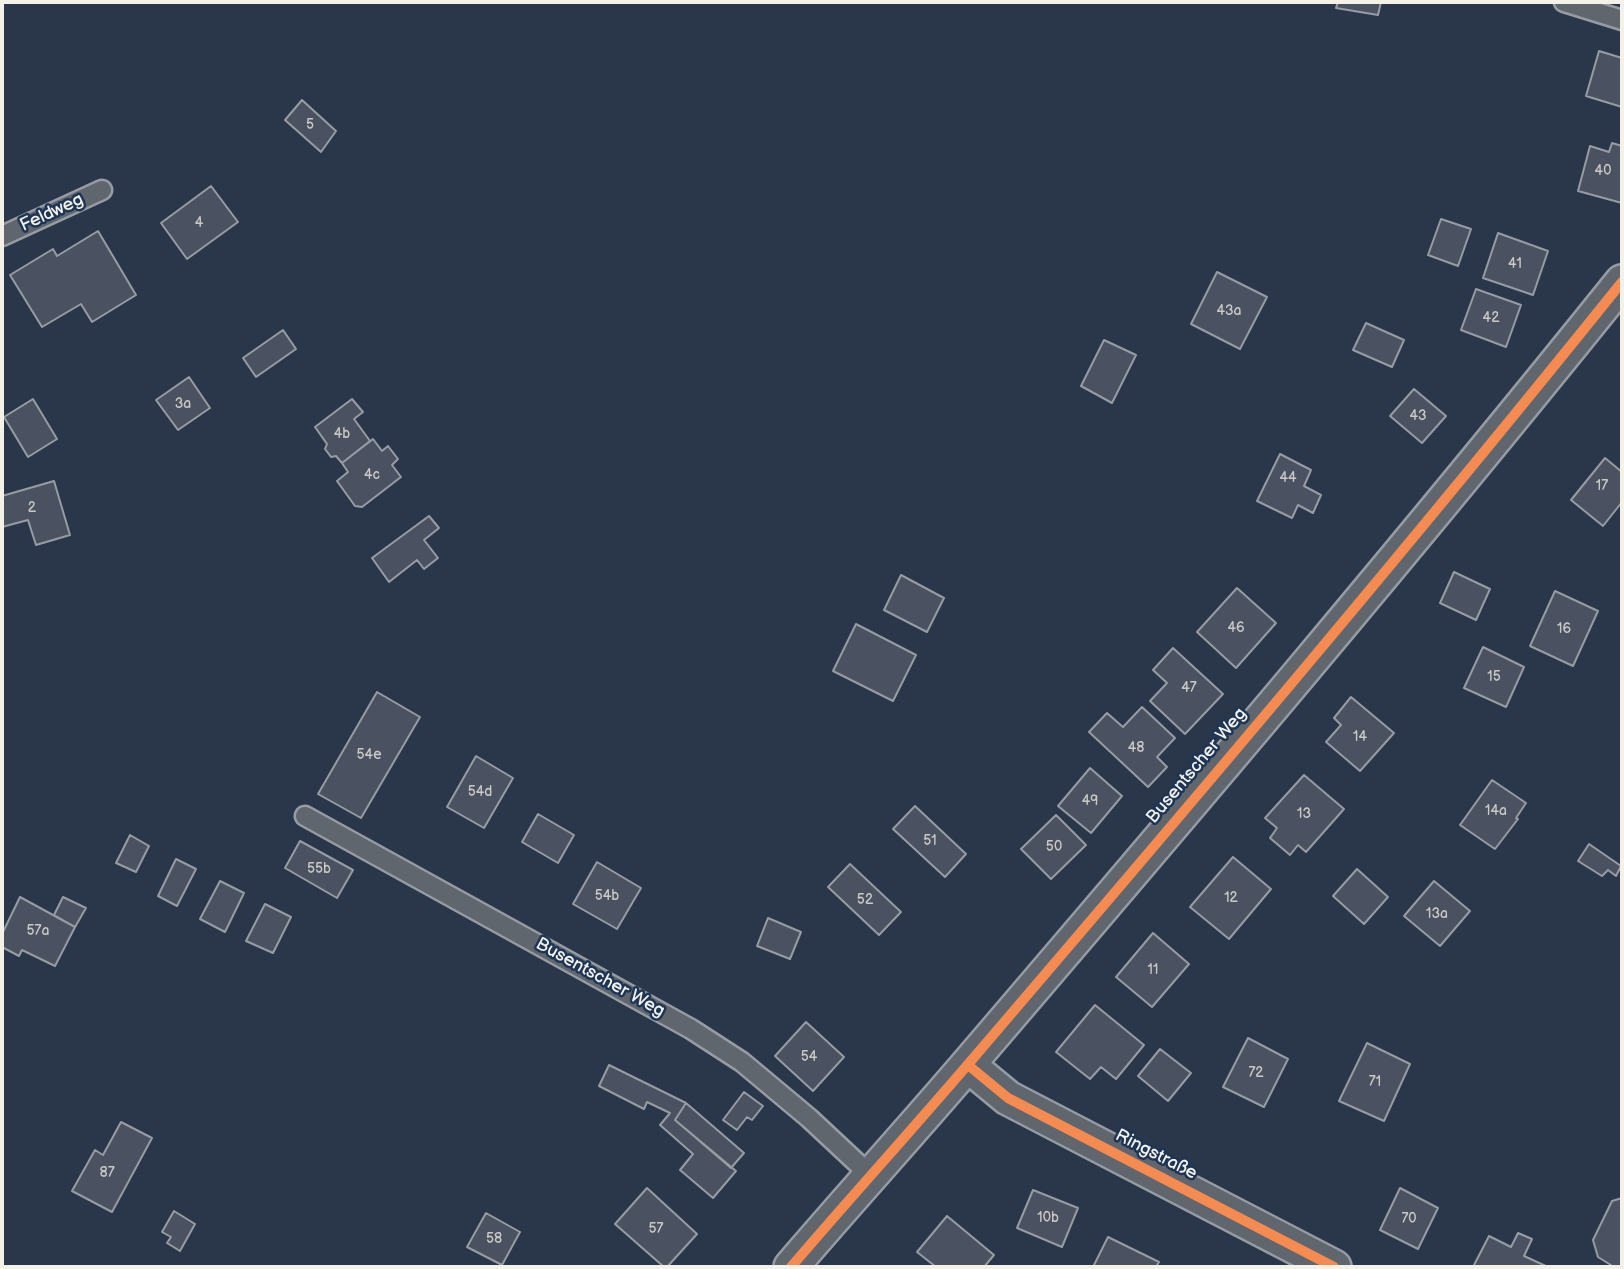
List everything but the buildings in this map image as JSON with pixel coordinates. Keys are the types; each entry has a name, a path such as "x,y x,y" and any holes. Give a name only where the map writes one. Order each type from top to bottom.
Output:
{"street":[{"name":"Busentscher Weg","path":"791,1267 968,1065 1478,461 1622,282"},
{"name":"Ringstraße","path":"968,1065 1008,1098 1334,1267"}],"lane":[{"path":"1564,2 1622,20"},
{"name":"Feldweg","path":"2,236 102,190"},
{"name":"Busentscher Weg","path":"305,816 691,1029 742,1062 809,1118 870,1175"}],"cycle path":[{"path":"791,1267 1217,772 1381,577 1622,282"},
{"path":"968,1065 1008,1098 1334,1267"}]}
